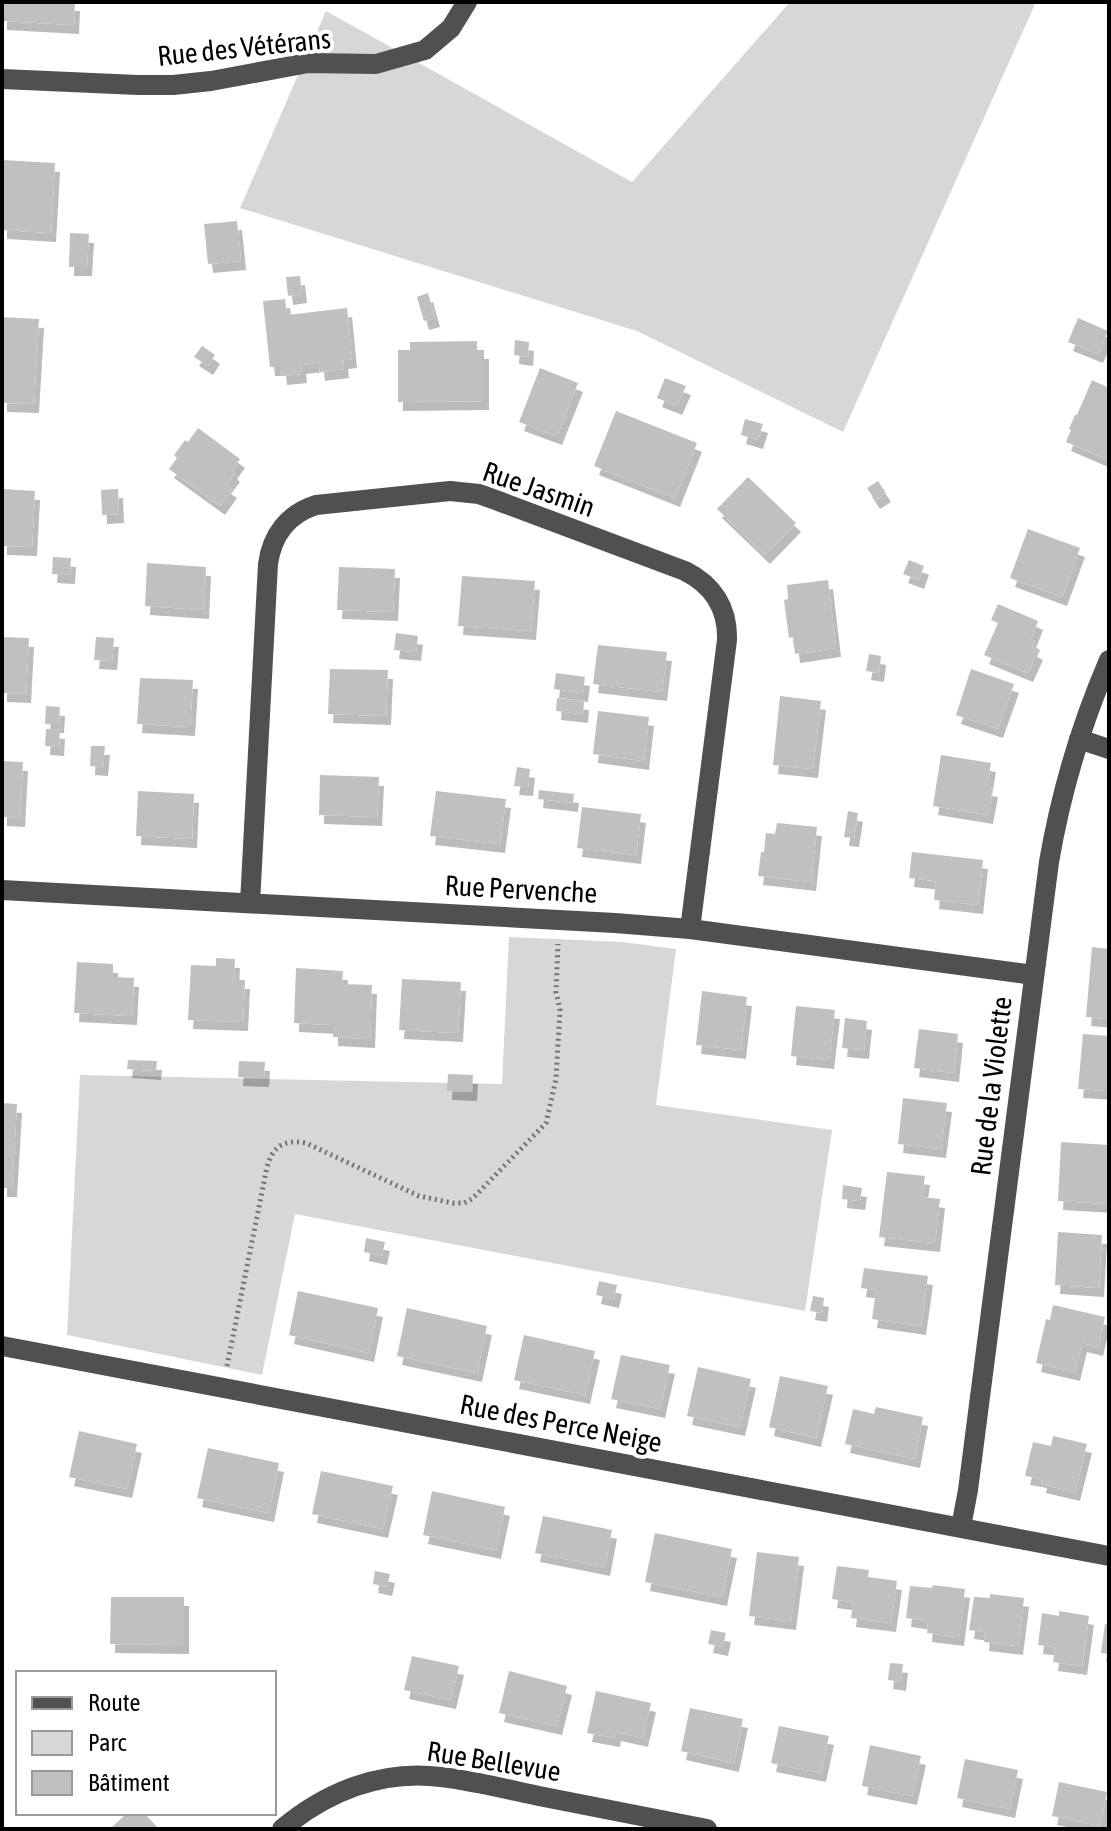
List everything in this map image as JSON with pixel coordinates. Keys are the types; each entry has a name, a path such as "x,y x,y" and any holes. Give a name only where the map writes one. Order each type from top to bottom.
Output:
{"street":[{"name":"Rue des Vétérans","path":"2,79 173,85 308,63 376,64 425,50 451,28 467,2"},
{"name":"Rue Jasmin","path":"250,903 268,564 276,535 297,513 316,505 450,491 479,494 685,571 704,582 718,598 726,618 727,640 690,929"},
{"name":"Rue de la Violette","path":"961,1527 1054,834 1079,739 1109,660"},
{"path":"1079,739 1109,749"},
{"name":"Rue Pervenche","path":"2,890 690,929 1034,975"},
{"name":"Rue des Perce Neige","path":"2,1346 1109,1556"},
{"name":"Rue Bellevue","path":"282,1829 336,1793 387,1778 422,1776 707,1829"}],"path":[{"path":"223,1387 267,1167 274,1151 292,1141 306,1143 419,1196 453,1203 472,1199 546,1123 556,1079 560,1010 556,992 558,943"}],"green space":[{"path":"790,2 1036,2 843,432 637,331 240,208 326,11 632,182"},
{"path":"509,937 622,942 676,949 656,1105 832,1130 805,1311 295,1214 262,1375 67,1335 80,1075 502,1084"}],"building":[{"path":"2,2 75,2 74,25 2,21"},
{"path":"2,160 55,163 51,233 2,230"},
{"path":"237,221 241,261 208,264 204,224"},
{"path":"70,233 89,234 87,267 69,267"},
{"path":"300,276 302,294 288,296 286,277"},
{"path":"428,293 435,318 424,321 417,297"},
{"path":"285,299 287,315 347,308 352,359 343,360 344,369 320,372 319,363 301,365 302,374 282,376 281,367 270,367 263,301"},
{"path":"2,317 39,319 34,404 2,403"},
{"path":"1078,318 1108,331 1098,354 1068,342"},
{"path":"515,340 529,342 528,357 514,355"},
{"path":"477,341 477,350 484,350 484,401 398,402 398,350 410,350 410,342"},
{"path":"202,346 215,355 208,366 194,357"},
{"path":"540,368 578,383 557,436 519,422"},
{"path":"665,378 686,386 677,406 657,398"},
{"path":"1092,380 1109,388 1108,460 1066,442"},
{"path":"616,411 697,443 675,498 594,466"},
{"path":"745,419 763,424 758,440 741,435"},
{"path":"198,428 240,459 226,485 232,489 220,506 169,469 177,458 174,455"},
{"path":"748,477 796,523 765,555 717,509"},
{"path":"878,481 886,493 875,500 867,488"},
{"path":"2,489 35,491 32,547 2,546"},
{"path":"118,489 119,514 102,515 101,490"},
{"path":"1028,529 1080,548 1062,597 1010,578"},
{"path":"53,557 71,558 70,575 52,574"},
{"path":"909,560 924,566 919,580 903,574"},
{"path":"147,563 206,567 204,610 145,606"},
{"path":"339,567 395,569 393,612 337,610"},
{"path":"462,576 535,581 531,631 458,626"},
{"path":"828,580 836,648 795,654 793,637 789,638 784,600 788,599 787,585"},
{"path":"998,604 1038,621 1031,639 1035,641 1032,648 1038,651 1028,673 984,655 998,623 991,620"},
{"path":"396,633 418,636 416,652 394,650"},
{"path":"2,637 29,638 26,694 2,693"},
{"path":"96,637 114,638 112,661 94,660"},
{"path":"598,645 667,652 662,692 593,684"},
{"path":"869,654 881,656 879,673 866,671"},
{"path":"330,669 388,670 386,716 328,714"},
{"path":"971,669 1014,684 998,729 956,715"},
{"path":"556,673 585,677 583,693 554,689"},
{"path":"140,678 193,680 190,727 137,724"},
{"path":"780,696 821,701 813,769 773,765"},
{"path":"557,698 584,701 583,714 556,711"},
{"path":"46,706 60,707 59,724 45,724"},
{"path":"598,711 649,717 644,761 593,754"},
{"path":"46,729 60,730 59,747 45,746"},
{"path":"91,746 105,746 103,767 90,766"},
{"path":"941,755 991,763 987,787 993,788 988,815 933,806"},
{"path":"2,761 23,762 20,818 2,817"},
{"path":"517,767 530,769 528,787 514,786"},
{"path":"320,775 379,777 377,817 319,815"},
{"path":"539,790 574,794 573,803 538,799"},
{"path":"138,791 194,794 192,839 136,836"},
{"path":"436,791 506,799 500,844 430,836"},
{"path":"582,807 641,814 636,855 577,848"},
{"path":"848,811 858,813 854,838 844,837"},
{"path":"777,823 817,827 811,882 758,876 766,833 775,834"},
{"path":"912,852 983,860 978,905 934,900 936,881 909,878"},
{"path":"1092,947 1109,949 1109,1019 1086,1017"},
{"path":"216,958 235,959 234,980 245,980 243,1022 188,1020 191,965 216,966"},
{"path":"77,962 113,964 113,977 134,978 132,1016 74,1013"},
{"path":"296,968 343,971 342,984 372,985 370,1039 333,1037 333,1025 294,1023"},
{"path":"402,979 461,982 458,1033 399,1030"},
{"path":"702,991 747,997 741,1050 696,1045"},
{"path":"796,1006 835,1010 829,1060 791,1056"},
{"path":"845,1018 867,1021 864,1050 842,1048"},
{"path":"919,1029 958,1034 954,1073 914,1068"},
{"path":"1083,1034 1109,1036 1109,1091 1078,1089"},
{"path":"128,1060 157,1061 156,1071 127,1069"},
{"path":"239,1061 265,1062 264,1078 238,1077"},
{"path":"448,1074 473,1075 472,1092 447,1091"},
{"path":"903,1098 947,1103 941,1149 898,1144"},
{"path":"2,1103 17,1104 12,1188 2,1188"},
{"path":"1061,1142 1109,1145 1109,1204 1058,1201"},
{"path":"887,1172 925,1176 922,1197 940,1199 935,1243 879,1237"},
{"path":"843,1185 862,1188 860,1201 842,1199"},
{"path":"1058,1232 1102,1235 1099,1288 1055,1285"},
{"path":"366,1238 385,1242 382,1256 364,1252"},
{"path":"864,1268 928,1276 921,1326 872,1319 876,1290 861,1288"},
{"path":"599,1281 617,1285 614,1299 596,1295"},
{"path":"298,1291 378,1308 369,1353 289,1335"},
{"path":"813,1296 824,1298 822,1313 810,1311"},
{"path":"1053,1305 1105,1317 1098,1347 1082,1343 1075,1372 1036,1363 1046,1319 1050,1320"},
{"path":"407,1308 487,1326 477,1373 397,1356"},
{"path":"524,1335 595,1351 585,1395 514,1380"},
{"path":"621,1355 670,1365 660,1409 611,1399"},
{"path":"698,1367 751,1379 740,1427 687,1416"},
{"path":"780,1376 828,1386 816,1438 769,1427"},
{"path":"876,1407 923,1417 915,1459 845,1444 853,1409 874,1414"},
{"path":"79,1431 137,1444 127,1489 69,1477"},
{"path":"1053,1436 1087,1444 1075,1492 1041,1484 1042,1479 1025,1476 1033,1442 1051,1446"},
{"path":"208,1448 279,1463 269,1513 197,1498"},
{"path":"321,1471 393,1486 383,1529 312,1514"},
{"path":"432,1491 505,1507 496,1550 423,1535"},
{"path":"543,1516 612,1530 605,1567 535,1553"},
{"path":"655,1533 732,1549 722,1597 645,1582"},
{"path":"757,1552 799,1557 791,1621 749,1616"},
{"path":"837,1566 869,1570 868,1577 897,1581 891,1623 851,1618 853,1602 832,1599"},
{"path":"375,1571 390,1574 387,1587 373,1584"},
{"path":"933,1585 965,1589 959,1637 927,1633 928,1621 906,1618 910,1586 932,1588"},
{"path":"990,1594 1024,1598 1018,1646 984,1642 985,1632 969,1630 974,1597 990,1598"},
{"path":"111,1597 184,1597 184,1645 110,1644"},
{"path":"1059,1611 1089,1616 1082,1666 1053,1662 1055,1647 1038,1645 1042,1613 1059,1616"},
{"path":"1105,1624 1109,1624 1109,1654 1101,1653"},
{"path":"711,1630 726,1633 723,1647 708,1644"},
{"path":"412,1656 459,1666 451,1700 404,1690"},
{"path":"890,1663 903,1664 901,1682 888,1680"},
{"path":"509,1671 567,1686 557,1726 499,1713"},
{"path":"596,1691 651,1703 643,1738 616,1732 615,1738 587,1733"},
{"path":"690,1708 743,1719 734,1763 681,1751"},
{"path":"779,1726 829,1736 821,1773 771,1763"},
{"path":"870,1745 921,1756 912,1796 862,1786"},
{"path":"965,1759 1018,1770 1010,1809 957,1798"},
{"path":"1059,1782 1107,1792 1100,1826 1052,1816"},
{"path":"125,1815 146,1815 159,1829 110,1829"}]}
